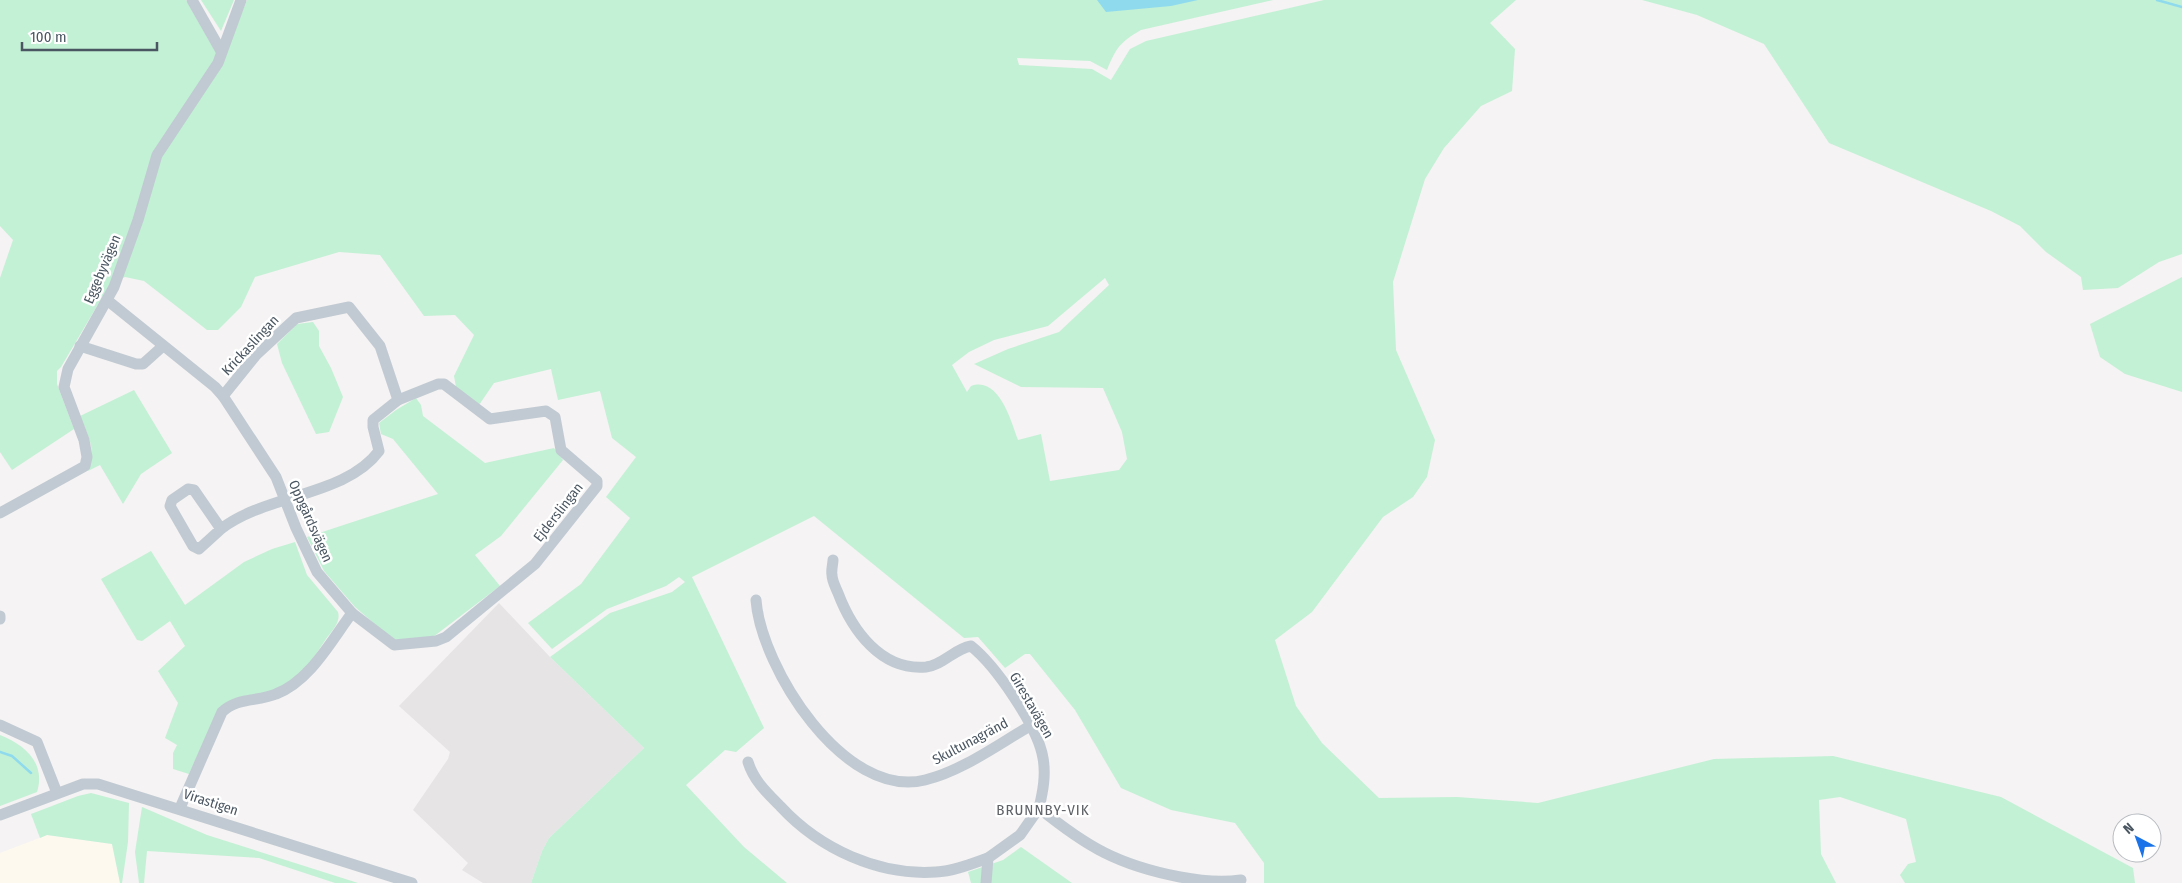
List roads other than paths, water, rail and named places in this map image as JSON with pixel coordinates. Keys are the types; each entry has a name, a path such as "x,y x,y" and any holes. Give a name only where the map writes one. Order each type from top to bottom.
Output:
{"street":[{"path":"192,0 221,51"},
{"name":"Eggebyvägen","path":"0,514 85,466 87,457 84,440 64,387 68,369 107,300 138,220 157,155 218,63 240,0"},
{"name":"Oppgårdsvägen","path":"107,300 223,396 269,466 317,572 352,613"},
{"name":"Krickaslingan","path":"223,396 256,355 296,318 349,307 380,346 398,400"},
{"path":"80,346 136,364 143,364 164,346"},
{"name":"Ejderslingan","path":"352,613 394,645 436,641 446,637 535,564 597,486 596,481 561,450 555,417 546,412 490,419 444,384 438,384 398,400"},
{"path":"221,529 194,490 188,489 172,500 170,506 193,546 199,549 231,521 284,499 346,479 373,459 379,450 373,420 398,400"},
{"name":"Girestavägen","path":"834,560 832,575 844,610 857,631 888,660 927,667 948,658 962,648 970,646 1003,682 1030,726 1043,757 1045,783 1039,808"},
{"name":"Skultunagränd","path":"756,600 757,620 785,686 820,733 854,764 884,779 924,781 957,768 1030,726"},
{"path":"180,808 222,712 230,705 275,695 291,686 314,664 352,613"},
{"path":"0,725 37,742 57,793"},
{"path":"748,762 754,778 792,819 815,837 872,865 906,872 937,872 961,868 988,858 1020,835 1039,808 1099,852 1144,870 1207,882 1227,883 1241,880"},
{"name":"Virastigen","path":"0,814 83,784 98,784 180,808 412,883"},
{"path":"986,883 988,858"}],"water":[{"path":"1097,0 1198,0 1171,6 1106,12"}],"waterway":[{"path":"2157,0 2182,7"},
{"path":"0,752 12,756 31,773"}],"district":[{"name":"BRUNNBY-VIK","path":"1043,810"}]}
